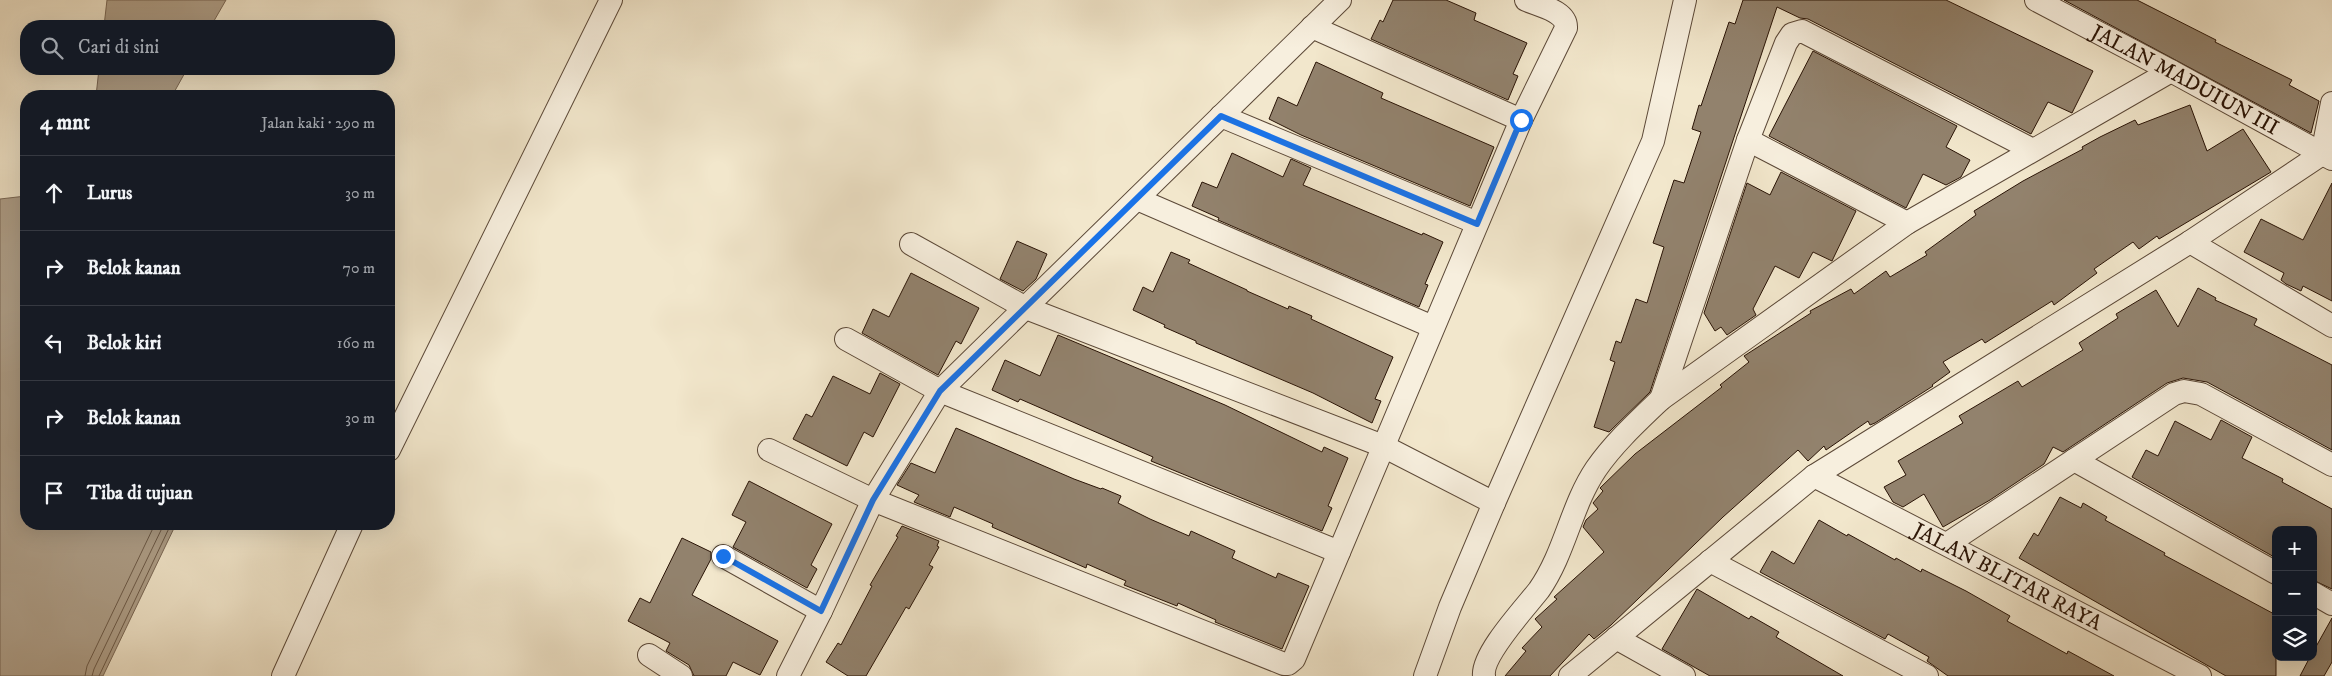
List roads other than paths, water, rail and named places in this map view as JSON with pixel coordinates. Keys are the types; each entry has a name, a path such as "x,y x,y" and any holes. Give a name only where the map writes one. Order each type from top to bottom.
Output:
{"street":[{"path":"395,438 611,0"},
{"path":"788,676 873,500 940,391 1340,0"},
{"path":"769,450 873,500 1288,664 1294,659 1521,120 1566,28 1567,21 1563,16 1526,0"},
{"path":"1425,676 1450,608 1494,503 1653,141 1685,0"},
{"name":"JALAN MADUIUN III","path":"2036,0 2171,70 2327,157"},
{"path":"1312,27 1521,120"},
{"path":"1661,399 1748,140 1786,43 1792,34 1802,31 2032,150"},
{"path":"1484,676 1489,656 1540,588 1551,569 1564,542 1588,481 1631,427 1661,399 1907,223 2171,70"},
{"path":"1570,676 1814,476 2327,157 2332,103"},
{"path":"1221,116 1477,224"},
{"path":"1748,140 1907,223"},
{"path":"1137,199 1434,327"},
{"path":"2190,242 2332,326"},
{"path":"911,244 1026,308 1383,446 1494,503"},
{"path":"846,339 940,391 1339,552"},
{"path":"1947,544 2174,394 2184,391 2201,394 2332,466"},
{"path":"2074,460 2272,571"},
{"name":"JALAN BLITAR RAYA","path":"1814,476 2198,676"},
{"path":"283,676 349,530"},
{"path":"723,556 821,611"},
{"path":"1710,561 1926,676"},
{"path":"2317,596 2332,604"},
{"path":"1616,638 1684,676"},
{"path":"649,655 681,676"}],"water":[{"path":"107,0 226,0 214,20 105,20"},
{"path":"98,75 184,75 175,90 97,90"},
{"path":"20,197 20,530 173,530 103,676 0,676 0,199"}]}
